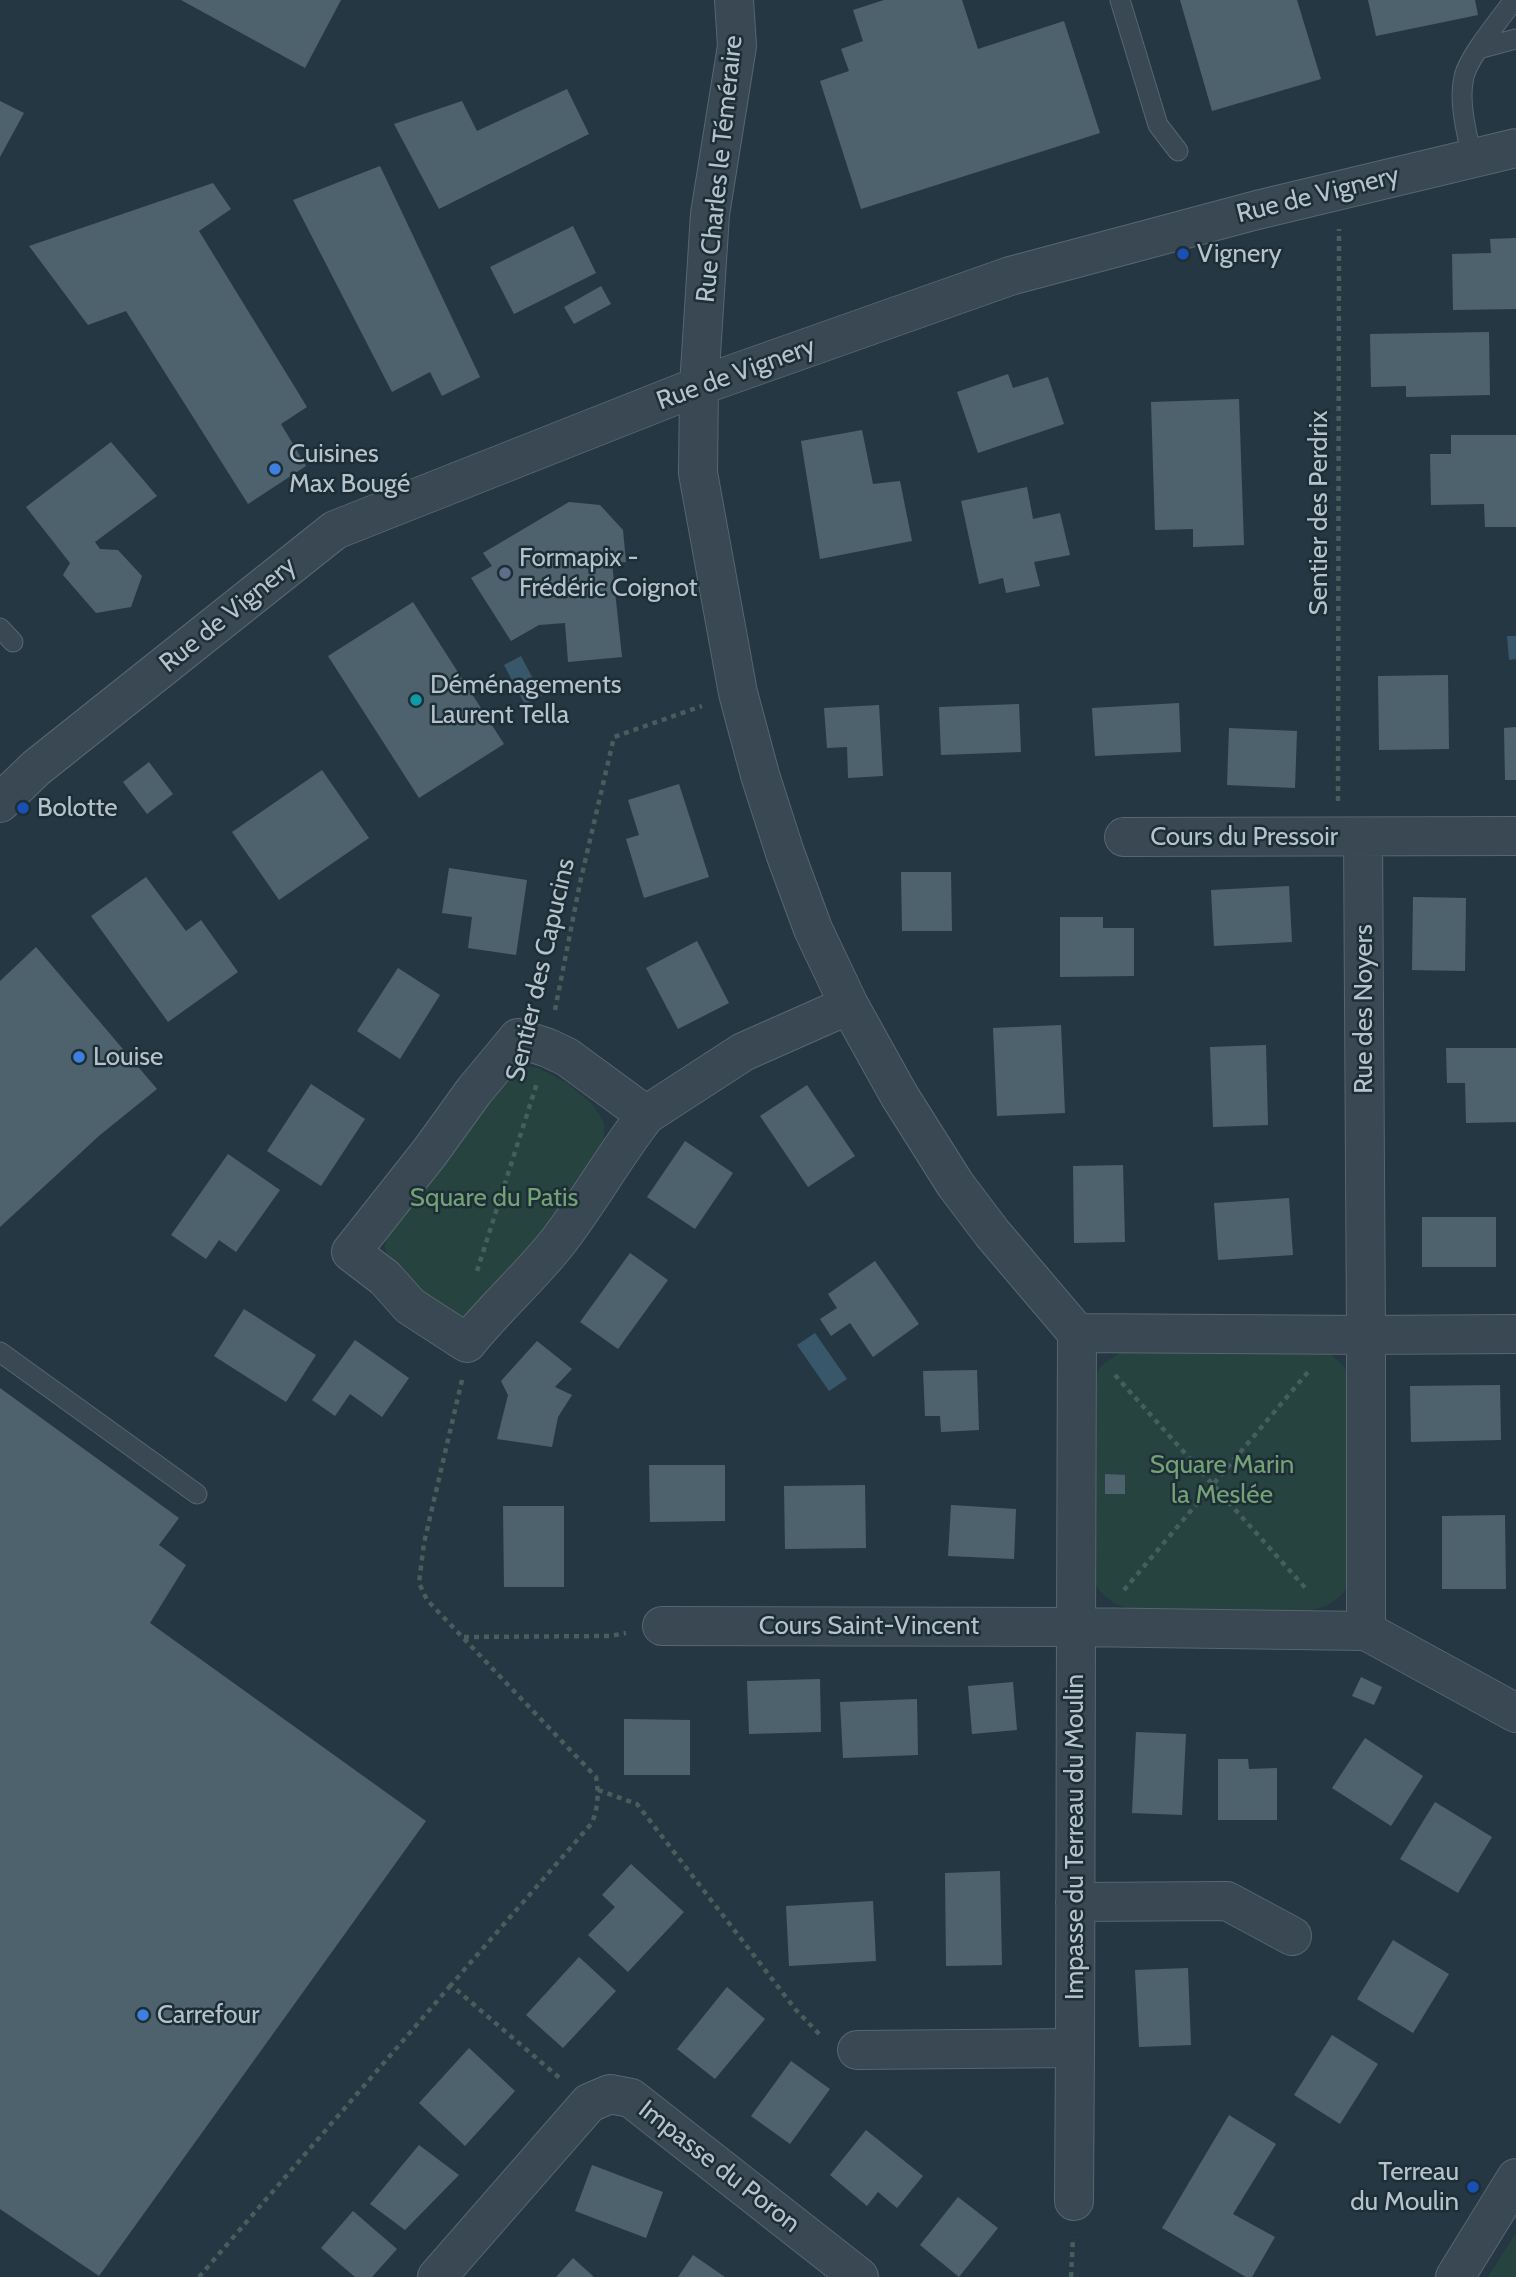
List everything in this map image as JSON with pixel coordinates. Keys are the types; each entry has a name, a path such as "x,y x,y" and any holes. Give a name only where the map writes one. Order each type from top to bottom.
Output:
{"street":[{"name":"Rue Charles le Téméraire","path":"734,0 737,46 710,214 699,386 698,474 738,693 785,853 813,929 849,1005 899,1095 955,1184 992,1233 1077,1333"},
{"name":"Rue de Vignery","path":"0,803 36,768 335,530 699,386 1010,276 1339,189 1516,148"},
{"name":"Rue de Vignery","path":"0,780 36,768"},
{"path":"1350,837 1516,836"},
{"name":"Cours du Pressoir","path":"1124,837 1350,837"},
{"name":"Rue des Noyers","path":"1350,837 1352,1335"},
{"path":"646,1115 567,1057 518,1038 351,1252 385,1278 410,1306 467,1343 556,1243 646,1115 743,1052 849,1005"},
{"path":"1516,1334 1077,1333 1085,1626 1355,1631 1516,1713"},
{"path":"1352,1335 1355,1631"},
{"name":"Cours Saint-Vincent","path":"662,1626 1085,1626"},
{"name":"Impasse du Terreau du Moulin","path":"1074,2201 1075,1902 1085,1626"},
{"path":"1075,1902 1227,1901 1292,1936"},
{"path":"857,2050 1074,2048"},
{"name":"Impasse du Poron","path":"589,2103 610,2094 631,2098 859,2277"},
{"path":"437,2277 589,2103"},
{"path":"1455,2277 1516,2178"}],"lane":[{"path":"1120,0 1158,125 1178,151"},
{"path":"1472,158 1463,111 1464,76 1478,49 1514,0"},
{"path":"1478,49 1516,39"},
{"path":"0,1352 197,1494"}],"path":[{"name":"Sentier des Perdrix","path":"1339,189 1350,837"},
{"name":"Sentier des Capucins","path":"477,1272 548,1048 580,883 614,737 738,693"},
{"path":"1077,1333 1213,1484 1355,1631"},
{"path":"1085,1626 1352,1335"},
{"path":"199,2277 592,1823 598,1808 596,1777 427,1601 419,1583 424,1543 466,1364 467,1343"},
{"path":"463,1637 610,1636 662,1626"},
{"path":"598,1790 637,1804 809,2025 830,2044 846,2050 857,2050"},
{"path":"450,1985 589,2103"}],"green space":[{"name":"Square du Patis","path":"521,1066 538,1068 567,1083 593,1105 604,1123 604,1155 479,1319 447,1320 391,1274 385,1246 391,1212 503,1076"},
{"name":"Square Marin la Meslée","path":"1121,1352 1330,1354 1343,1365 1349,1376 1348,1587 1340,1596 1331,1603 1310,1610 1131,1609 1114,1603 1101,1592 1094,1581 1094,1380 1101,1366"},
{"path":"1516,2233 1516,2277 1488,2277"}],"water":[{"path":"1507,636 1516,636 1516,659 1509,660"},
{"path":"521,656 542,696 525,705 504,665"},
{"path":"815,1333 847,1379 829,1391 797,1345"}],"building":[{"path":"181,0 341,0 305,68"},
{"path":"884,0 962,0 978,49 1064,21 1100,133 861,209 820,81 849,71 841,49 863,41 853,10"},
{"path":"1180,0 1297,0 1321,79 1212,111"},
{"path":"1368,0 1475,0 1478,15 1376,36"},
{"path":"567,89 589,134 439,209 394,124 462,101 477,131"},
{"path":"0,101 24,113 0,157"},
{"path":"380,166 480,377 442,396 430,372 392,392 293,200"},
{"path":"213,183 231,209 199,231 307,407 281,424 306,466 248,504 126,311 88,325 29,246"},
{"path":"573,226 596,273 514,314 490,267"},
{"path":"1516,238 1516,309 1453,310 1452,254 1491,253 1490,239"},
{"path":"601,286 611,304 574,324 564,307"},
{"path":"1489,332 1490,395 1406,397 1406,386 1371,387 1370,334"},
{"path":"1008,374 1013,388 1048,377 1064,424 978,453 957,392"},
{"path":"1239,399 1244,545 1193,547 1193,529 1155,530 1151,402"},
{"path":"862,430 873,484 900,481 912,541 820,559 801,441"},
{"path":"1451,435 1516,435 1516,527 1485,527 1484,504 1431,505 1430,454 1451,454"},
{"path":"111,442 157,496 95,542 100,549 118,550 142,576 131,607 96,613 63,575 70,563 26,507"},
{"path":"1027,487 1033,519 1060,513 1070,555 1034,562 1040,586 1006,593 1003,578 979,584 961,501"},
{"path":"569,502 600,505 623,530 626,562 612,563 622,657 568,662 565,623 539,625 511,641 471,578 492,566 483,553"},
{"name":"Déménagements Laurent Tella","path":"413,602 504,744 419,798 328,656"},
{"path":"1448,675 1449,749 1379,750 1378,676"},
{"path":"1179,703 1181,752 1095,756 1092,708"},
{"path":"1019,704 1021,752 941,755 939,707"},
{"path":"879,705 883,776 848,778 847,747 827,748 824,708"},
{"path":"1516,727 1516,780 1505,780 1504,728"},
{"path":"1229,728 1297,731 1295,788 1227,785"},
{"path":"149,762 173,794 147,814 123,782"},
{"path":"322,770 369,838 279,900 232,832"},
{"path":"679,784 709,877 644,898 626,839 639,835 628,800"},
{"path":"449,868 527,880 516,955 468,948 472,917 442,913"},
{"path":"901,872 951,872 952,931 902,931"},
{"path":"146,877 186,931 201,920 238,972 168,1022 91,916"},
{"path":"1289,886 1292,942 1214,946 1211,890"},
{"path":"1413,897 1466,898 1465,971 1412,970"},
{"path":"1060,917 1103,917 1103,928 1134,928 1134,976 1060,977"},
{"path":"697,941 729,1003 678,1029 646,968"},
{"path":"36,947 157,1089 100,1135 0,1227 0,981"},
{"path":"398,968 440,995 400,1059 357,1031"},
{"path":"1061,1025 1065,1113 997,1116 993,1028"},
{"path":"1266,1045 1268,1125 1213,1127 1210,1047"},
{"path":"1446,1048 1516,1048 1516,1122 1466,1123 1465,1083 1447,1083"},
{"path":"311,1084 365,1119 321,1186 267,1151"},
{"path":"807,1085 855,1156 808,1187 760,1116"},
{"path":"685,1141 733,1173 695,1229 647,1197"},
{"path":"228,1154 280,1190 236,1252 219,1240 206,1259 171,1235"},
{"path":"1123,1165 1125,1242 1074,1243 1073,1166"},
{"path":"1289,1198 1293,1255 1218,1260 1214,1203"},
{"path":"1422,1217 1496,1217 1496,1267 1422,1267"},
{"path":"630,1253 668,1280 618,1349 580,1322"},
{"path":"875,1261 919,1324 873,1357 850,1323 831,1336 820,1319 837,1308 828,1294"},
{"path":"244,1309 316,1355 286,1402 214,1356"},
{"path":"355,1340 409,1378 382,1417 350,1394 335,1416 312,1400"},
{"path":"537,1341 572,1369 555,1387 572,1395 558,1417 552,1447 497,1439 508,1395 501,1381"},
{"path":"977,1370 979,1430 941,1432 940,1416 925,1416 923,1371"},
{"path":"1500,1385 1501,1440 1411,1442 1410,1386"},
{"name":"Carrefour","path":"0,1388 179,1518 159,1545 186,1565 150,1623 426,1821 99,2276 0,2209"},
{"path":"649,1465 725,1465 725,1521 650,1522"},
{"path":"1105,1474 1125,1475 1125,1494 1105,1494"},
{"path":"865,1485 866,1548 785,1549 784,1486"},
{"path":"951,1505 1016,1509 1014,1559 948,1556"},
{"path":"503,1506 564,1506 564,1587 504,1587"},
{"path":"1505,1515 1506,1589 1442,1589 1442,1516"},
{"path":"1361,1677 1382,1687 1374,1705 1352,1696"},
{"path":"820,1679 821,1732 749,1734 747,1681"},
{"path":"1013,1682 1017,1730 972,1734 968,1686"},
{"path":"917,1699 918,1755 843,1758 840,1702"},
{"path":"624,1719 690,1720 690,1775 624,1775"},
{"path":"1136,1732 1186,1734 1182,1815 1132,1813"},
{"path":"1365,1738 1423,1776 1391,1826 1332,1788"},
{"path":"1218,1759 1248,1759 1249,1769 1277,1768 1277,1820 1218,1820"},
{"path":"1435,1802 1492,1837 1458,1893 1400,1859"},
{"path":"631,1864 684,1912 628,1972 588,1935 615,1907 602,1895"},
{"path":"1000,1871 1002,1965 946,1966 945,1873"},
{"path":"873,1901 876,1961 789,1966 786,1906"},
{"path":"1393,1940 1449,1974 1413,2033 1357,1999"},
{"path":"579,1957 616,1991 563,2048 526,2015"},
{"path":"1188,1968 1191,2045 1139,2047 1135,1970"},
{"path":"727,1987 765,2019 715,2079 677,2049"},
{"path":"1332,2035 1378,2064 1340,2124 1294,2095"},
{"path":"469,2048 515,2091 465,2146 419,2103"},
{"path":"791,2061 830,2089 790,2144 751,2116"},
{"path":"1229,2115 1276,2144 1233,2214 1275,2237 1252,2277 1246,2277 1162,2228"},
{"path":"866,2130 923,2176 897,2208 878,2192 867,2206 830,2175"},
{"path":"419,2145 459,2175 405,2230 370,2204"},
{"path":"592,2165 663,2192 646,2238 575,2211"},
{"path":"958,2197 998,2228 959,2277 920,2245"},
{"path":"353,2211 397,2249 372,2277 355,2277 321,2248"},
{"path":"693,2255 725,2277 678,2277"},
{"path":"573,2258 594,2277 556,2277"}],"place":[{"name":"Vignery","path":"1183,254"},
{"name":"Cuisines Max Bougé","path":"275,469"},
{"name":"Formapix - Frédéric Coignot","path":"505,573"},
{"name":"Déménagements Laurent Tella","path":"416,700"},
{"name":"Bolotte","path":"23,808"},
{"name":"Louise","path":"79,1057"},
{"name":"Carrefour","path":"143,2015"},
{"name":"Terreau du Moulin","path":"1473,2187"}]}
